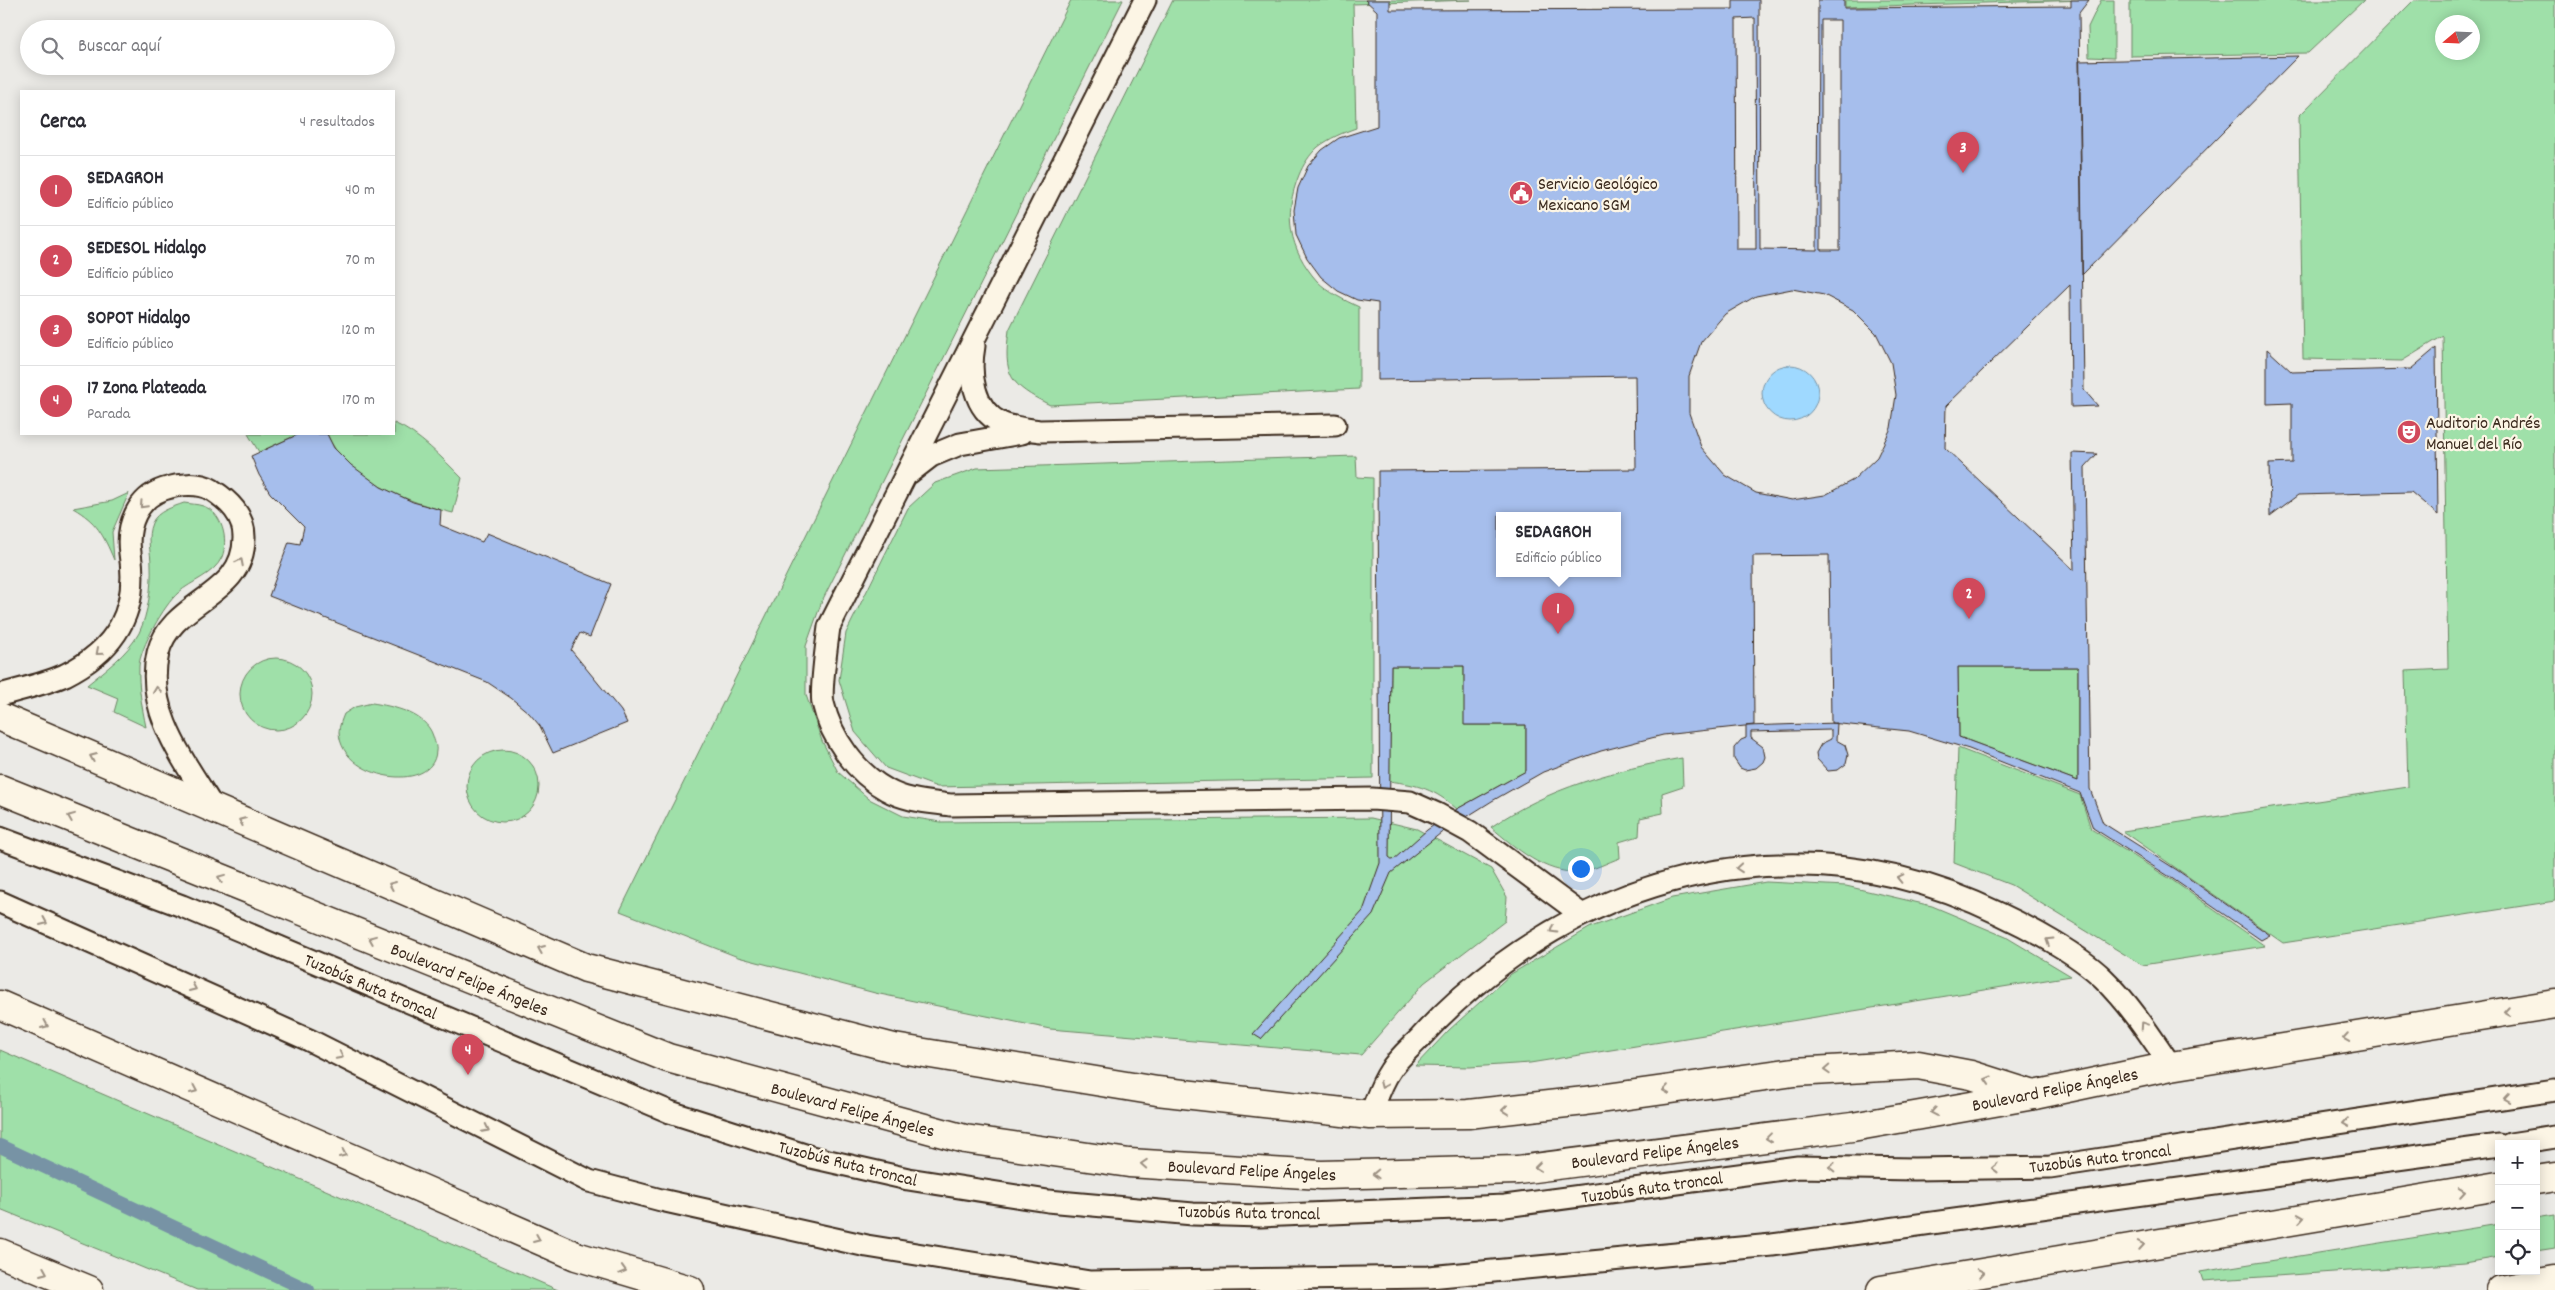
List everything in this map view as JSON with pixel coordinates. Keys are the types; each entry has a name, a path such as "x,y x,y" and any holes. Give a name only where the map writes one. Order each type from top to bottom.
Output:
{"main road":[{"path":"0,717 586,968 894,1048 1157,1091 1370,1115 1468,1114 1585,1101 1794,1072 1918,1065 1971,1075 2034,1095"},
{"name":"Boulevard Felipe Ángeles","path":"0,789 668,1058 965,1139 1129,1163 1322,1175 1518,1170 1852,1127 2034,1095 2171,1066 2555,1004"},
{"path":"0,1005 576,1256 690,1290"},
{"path":"2540,1179 2555,1177"},
{"path":"1881,1290 2495,1187"},
{"path":"0,1253 89,1290"},
{"path":"2501,1290 2555,1280"}],"lane":[{"path":"1146,0 829,627 823,702 837,738 858,769 888,791 920,801 950,805 1372,799 1410,802 1470,832 1581,914"},
{"path":"977,334 972,360 973,382 983,409 1002,424 1040,431"},
{"path":"906,476 931,456 960,444 996,436 1040,431 1335,425"},
{"path":"0,695 64,676 98,654 118,633 130,603 133,568 128,532 141,506 163,489 185,484 208,488 230,502 244,527 244,553 232,576 212,594 189,608 171,628 158,652 156,683 161,714 170,737 214,809"},
{"name":"Tuzobús Ruta troncal","path":"0,838 182,906 670,1112 819,1159 908,1179 1048,1201 1193,1214 1260,1216 1505,1206 1798,1167 1914,1169 2050,1167 2555,1090"},
{"path":"1370,1115 1389,1071 1440,1016 1476,983 1525,947 1581,914 1618,898 1669,880 1718,870 1772,865 1833,867 1883,874 1928,884 1972,900 2020,924 2090,967 2141,1020 2171,1066"},
{"path":"0,902 309,1040 589,1181 661,1200 867,1246 1090,1282 1429,1277 1772,1245 2495,1146"},
{"path":"2540,1140 2555,1138"}],"green space":[{"path":"1071,0 1123,0 822,601 806,646 806,695 822,741 838,772 869,799 903,816 941,822 1371,818 1417,829 1491,869 1507,897 1505,921 1424,983 1361,1055 1050,1029 875,993 738,957 620,911"},
{"path":"1173,0 1471,0 1353,4 1356,128 1332,138 1315,150 1303,167 1294,189 1290,217 1295,244 1300,256 1317,281 1337,296 1359,307 1359,389 1050,405 1025,391 1012,377 1007,358 1009,330"},
{"path":"1845,0 2088,0 1845,7"},
{"path":"2101,0 2114,0 2114,58 2089,57 2088,27"},
{"path":"2130,0 2364,0 2308,53 2130,56"},
{"path":"2414,0 2555,0 2555,901 2283,943 2123,831 2408,787 2405,671 2448,669 2443,336 2402,361 2303,359 2299,116"},
{"path":"395,424 404,428 422,440 462,478 453,513 418,503 381,487 348,464 336,450 328,435 395,435"},
{"path":"249,435 297,435 259,452"},
{"path":"1356,456 1357,477 1373,478 1373,778 937,787 886,768 855,732 839,680 846,633 908,508 935,483 977,468"},
{"path":"129,493 112,532 114,560 94,524 73,508 112,501"},
{"path":"184,503 203,506 215,514 224,535 224,550 214,569 183,589 172,599 148,638 139,666 140,689 146,727 114,712 118,698 87,685 122,655 139,633 147,609 151,582 150,528 154,519 161,512"},
{"path":"276,658 296,664 306,674 312,694 306,714 296,724 276,730 256,724 246,714 240,694 246,674 256,664"},
{"path":"1391,666 1464,666 1465,725 1526,725 1526,771 1457,809 1449,802 1426,789 1389,781"},
{"path":"1958,667 2078,667 2078,781 1959,737"},
{"path":"372,703 407,712 416,716 429,728 436,746 431,765 420,773 405,777 388,776 370,771 355,762 344,749 339,732 341,723 344,714 355,707"},
{"path":"1958,748 2080,795 2091,829 2172,880 2265,946 2142,965 2011,885 1954,863"},
{"path":"503,750 523,756 533,766 539,786 533,806 523,816 503,822 483,816 473,806 467,786 473,766 483,756"},
{"path":"1682,758 1683,786 1662,793 1663,813 1640,818 1639,836 1619,842 1620,858 1595,868 1579,872 1566,872 1554,869 1531,858 1491,827 1535,801 1582,782 1631,768"},
{"path":"1766,882 1846,886 1932,906 2006,937 2071,976 1530,1063 1470,1067 1415,1066 1449,1030 1511,974 1591,927 1672,898"},
{"path":"0,1050 558,1290 197,1290 0,1209"},
{"path":"2555,1215 2555,1248 2540,1250 2540,1217"},
{"path":"2495,1225 2495,1258 2465,1263 2203,1281 2200,1272"}],"water":[{"path":"1784,365 1796,365 1806,369 1814,377 1818,393 1814,409 1806,417 1796,421 1784,421 1774,417 1766,409 1762,399 1762,387 1766,377 1774,369"}],"building":[{"path":"1365,0 1390,0 1390,10 1733,9 1733,0 1759,0 1760,249 1817,250 1818,0 1844,0 1844,8 2071,6 2071,0 2089,0 2079,13 2084,390 2098,406 2071,407 2070,285 1946,406 1945,448 2074,570 2072,453 2097,454 2085,467 2090,789 2103,823 2177,870 2270,935 2261,940 2170,877 2093,828 2080,793 1969,749 1909,731 1831,723 1829,555 1753,556 1754,725 1663,735 1601,751 1543,772 1492,801 1441,833 1391,873 1373,915 1261,1039 1253,1034 1363,911 1380,863 1378,471 1636,469 1635,376 1378,380 1378,303 1357,300 1338,291 1321,277 1307,258 1296,235 1294,210 1298,188 1308,166 1322,150 1339,138 1377,126 1377,11","holes":["1755,18 1756,249 1737,249 1736,19","1821,20 1840,20 1840,250 1821,250","1792,289 1824,295 1853,310 1876,333 1891,363 1896,395 1891,428 1877,457 1853,480 1825,495 1792,500 1756,493 1725,475 1701,447 1689,413 1689,376 1701,342 1725,314 1756,296","1391,666 1464,666 1464,725 1526,725 1526,771 1457,809 1427,830 1393,860 1389,857","1958,667 2078,667 2078,781 1959,737"]},
{"path":"2298,56 2082,275 2079,61"},
{"path":"2436,348 2438,515 2411,492 2298,495 2270,516 2269,464 2292,463 2292,403 2267,404 2267,349 2292,372 2411,369"},
{"path":"297,435 328,435 334,448 351,465 381,487 413,502 441,510 440,525 482,542 487,533 611,584 590,637 580,633 571,650 621,711 627,723 553,753 540,726 529,713 487,682 269,596 289,542 300,544 304,527 270,493 259,475 251,456"},
{"path":"1837,723 1836,740 1845,745 1848,755 1846,764 1838,770 1828,771 1817,759 1816,753 1821,744 1831,739 1831,730 1751,732 1751,738 1763,747 1765,757 1763,762 1756,768 1745,770 1740,768 1734,759 1734,748 1741,740 1746,738 1746,726"}],"waterway":[{"path":"0,1146 308,1290"}],"place":[{"name":"SOPOT Hidalgo","path":"1963,173"},
{"name":"Servicio Geológico Mexicano SGM","path":"1521,193"},
{"name":"Auditorio Andrés Manuel del Río","path":"2409,432"},
{"name":"SEDESOL Hidalgo","path":"1969,619"},
{"name":"SEDAGROH","path":"1558,634"},
{"name":"17 Zona Plateada","path":"468,1075"}]}
